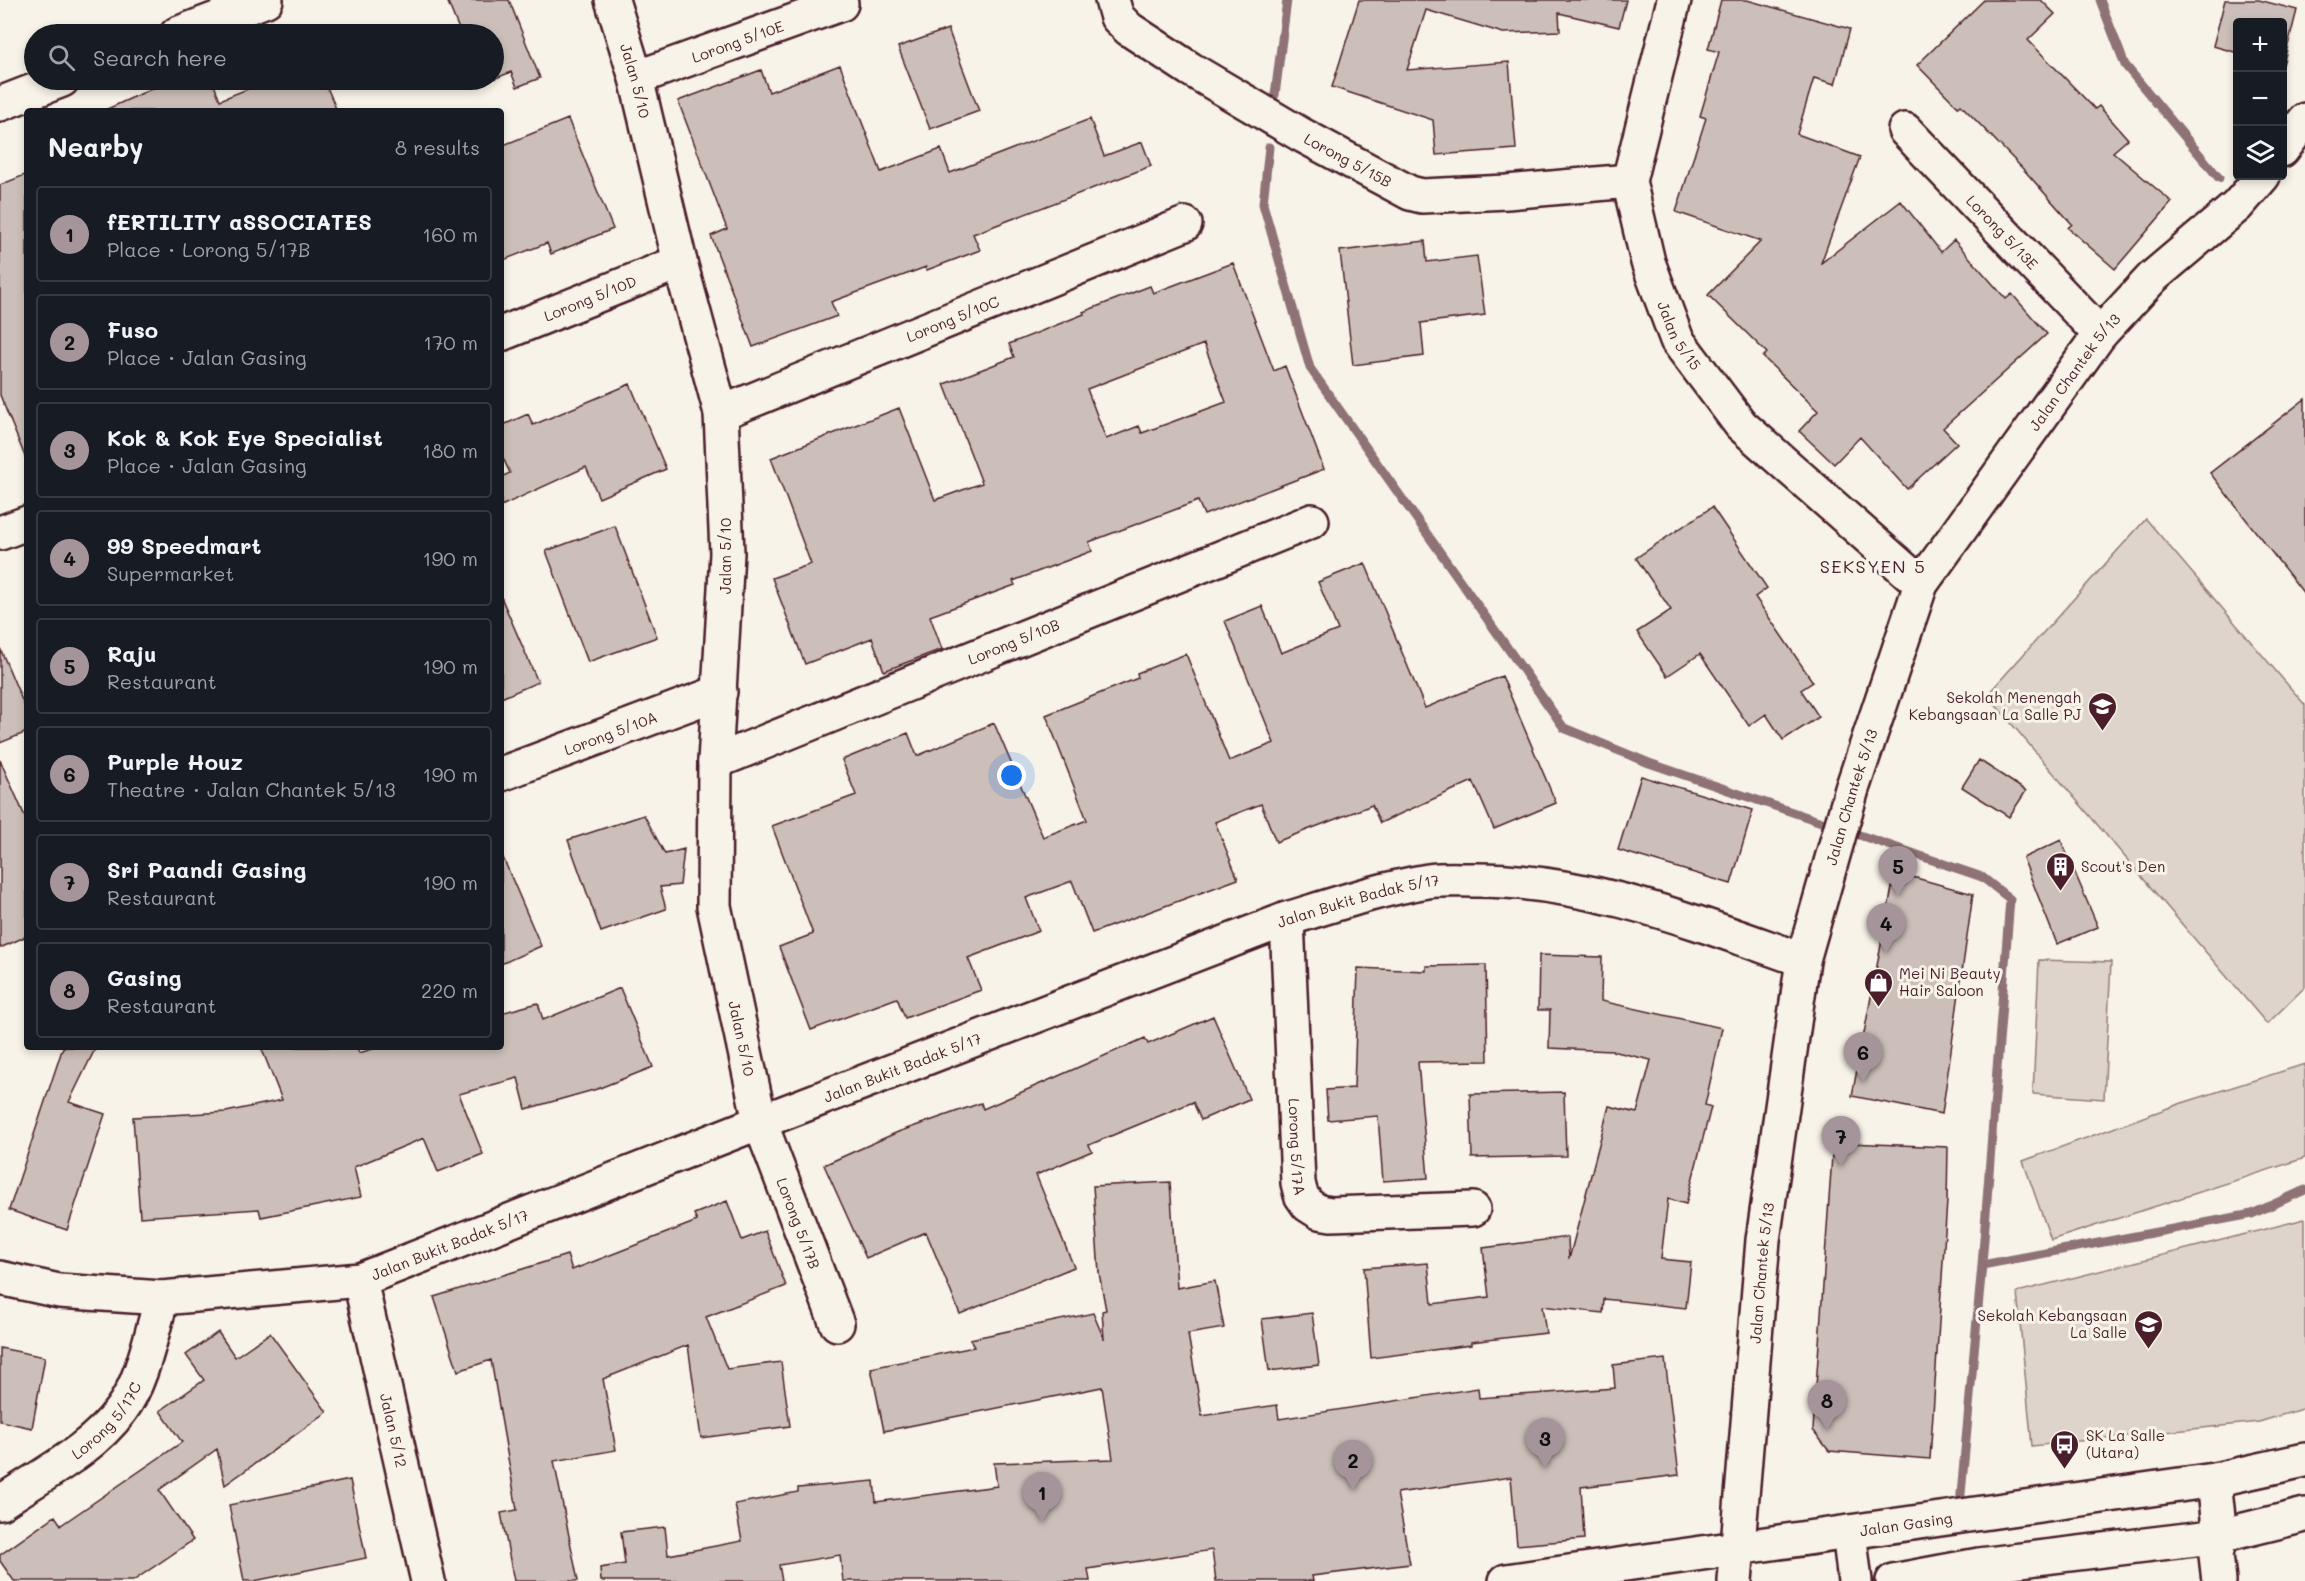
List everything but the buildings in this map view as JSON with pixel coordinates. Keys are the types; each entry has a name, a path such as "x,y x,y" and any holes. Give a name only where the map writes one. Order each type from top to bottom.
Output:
{"street":[{"path":"203,24 266,0"},
{"name":"Jalan 5/10","path":"612,0 636,78 680,262 721,413 727,553 715,762 714,906 760,1122"},
{"name":"Lorong 5/15B","path":"1112,0 1117,17 1130,29 1190,69 1300,134 1410,193 1422,195 1507,192 1629,181"},
{"name":"Jalan 5/15","path":"1674,0 1629,181 1648,262 1677,340 1741,425 1921,584"},
{"name":"Lorong 5/10E","path":"636,78 841,3"},
{"path":"0,104 36,90"},
{"path":"2287,145 2305,120"},
{"name":"Lorong 5/13E","path":"1905,130 2100,334"},
{"name":"Jalan Chantek 5/13","path":"1735,1581 1762,1240 1803,960 1852,789 1921,584 2100,334 2153,277 2238,206 2260,180"},
{"name":"Lorong 5/10C","path":"721,413 1185,225"},
{"name":"Lorong 5/10D","path":"504,333 680,262"},
{"name":"Lorong 5/10B","path":"715,762 1312,521"},
{"path":"0,533 24,524"},
{"name":"Lorong 5/10A","path":"504,773 720,692"},
{"name":"Jalan Bukit Badak 5/17","path":"0,1278 59,1291 162,1298 360,1280 760,1122 1287,920 1364,895 1430,880 1500,880 1563,887 1675,915 1803,960"},
{"name":"Lorong 5/17A","path":"1287,920 1296,1152 1301,1196 1314,1209 1331,1214 1473,1209"},
{"name":"Lorong 5/17B","path":"760,1122 837,1324"},
{"name":"Jalan 5/12","path":"360,1280 428,1581"},
{"name":"Lorong 5/17C","path":"0,1503 88,1444 121,1410 138,1376 162,1298"},
{"name":"Jalan Gasing","path":"1506,1581 1738,1546 2214,1480 2305,1460"},
{"path":"2214,1480 2220,1536 2216,1555 2218,1581"},
{"path":"1893,1581 1979,1565 2220,1536 2305,1515"},
{"path":"1849,1532 1855,1581"}],"shaded area":[{"path":"2146,519 2305,705 2305,987 2267,1024 1987,695"},
{"path":"2039,960 2111,962 2104,1099 2033,1094"},
{"path":"2305,1064 2305,1158 2051,1240 2023,1161 2179,1104"},
{"name":"Sekolah Kebangsaan La Salle","path":"2305,1219 2305,1408 2259,1422 2032,1446 2017,1292"}],"waterway":[{"path":"1275,95 1287,0"},
{"path":"2100,0 2125,65 2219,178"},
{"path":"1269,147 1263,204 1310,368 1564,728 1649,763 1982,877 2010,899 1982,1265 1960,1505"},
{"path":"1982,1265 2252,1214 2305,1190"}],"place":[{"name":"Sekolah Menengah Kebangsaan La Salle PJ","path":"2102,732"},
{"name":"Scout's Den","path":"2060,892"},
{"name":"Raju","path":"1898,896"},
{"name":"99 Speedmart","path":"1886,953"},
{"name":"Mei Ni Beauty Hair Saloon","path":"1878,1008"},
{"name":"Purple Houz","path":"1863,1082"},
{"name":"Sri Paandi Gasing","path":"1841,1166"},
{"name":"Sekolah Kebangsaan La Salle","path":"2148,1350"},
{"name":"Gasing","path":"1827,1430"},
{"name":"Kok & Kok Eye Specialist","path":"1545,1468"},
{"name":"SK La Salle (Utara)","path":"2065,1470"},
{"name":"Fuso","path":"1353,1490"},
{"name":"fERTILITY aSSOCIATES","path":"1042,1522"}],"district":[{"name":"SEKSYEN 5","path":"1873,566"}]}
